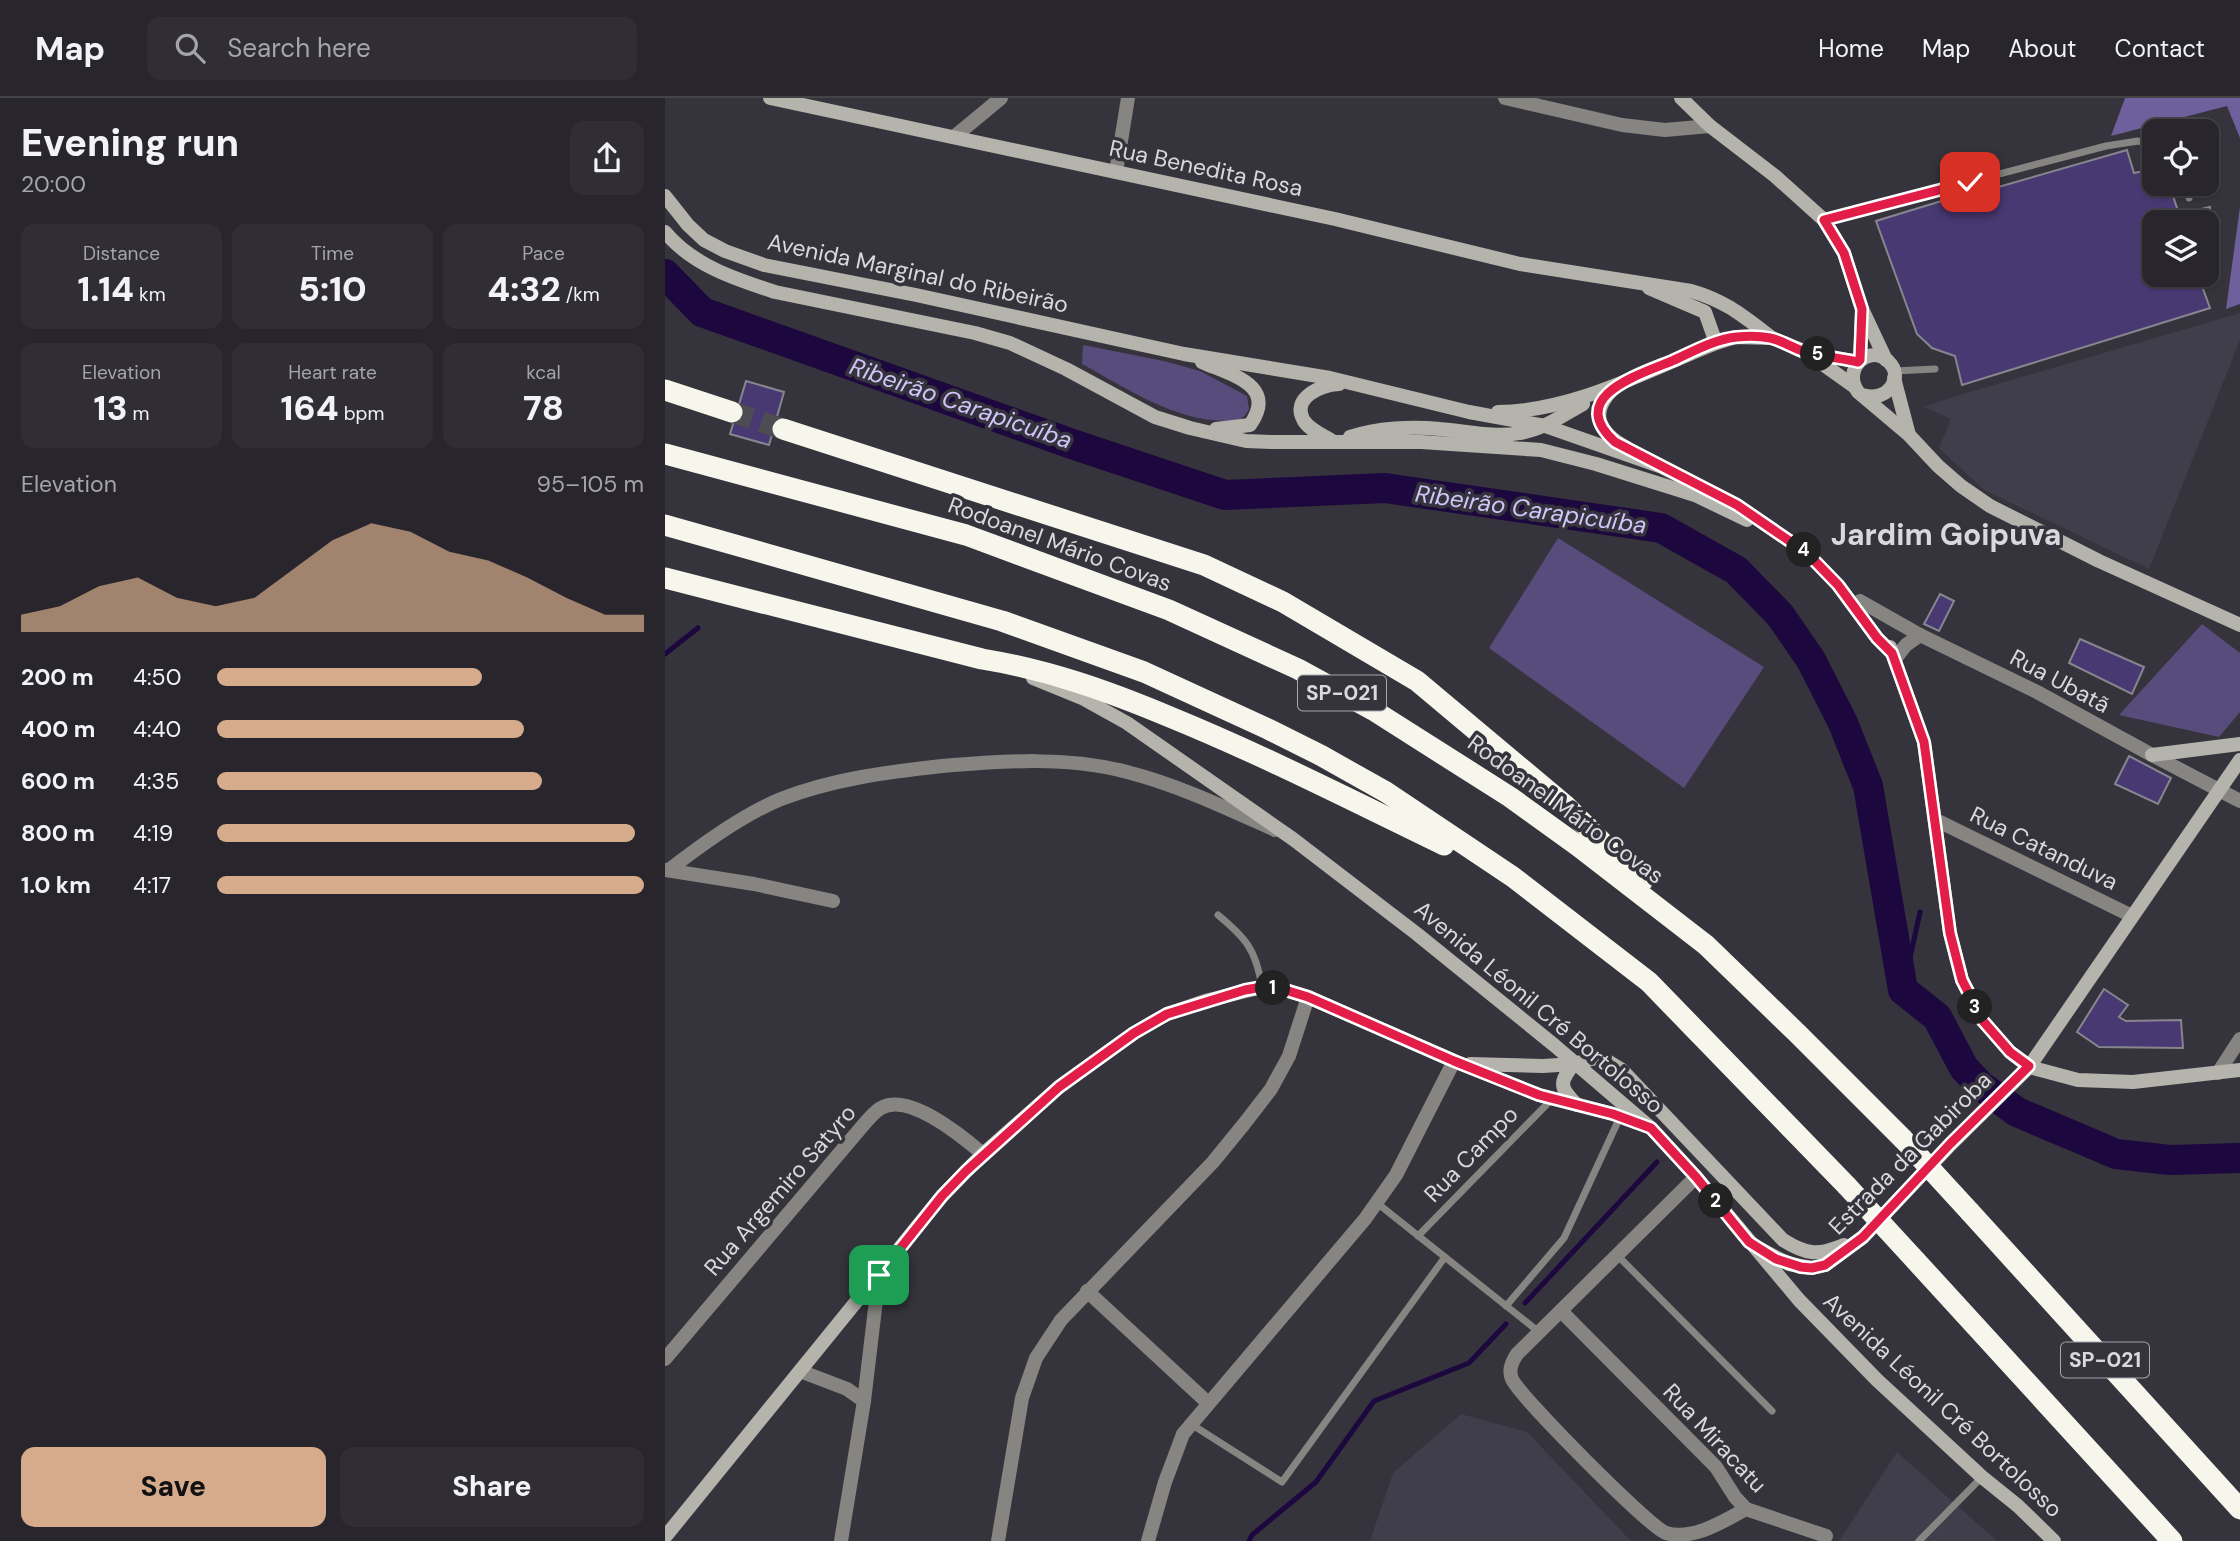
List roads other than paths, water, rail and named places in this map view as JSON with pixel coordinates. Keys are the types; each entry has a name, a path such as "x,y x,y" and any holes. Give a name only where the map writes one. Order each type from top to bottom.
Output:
{"highway":[{"path":"665,390 732,412"},
{"path":"783,429 1204,565 1283,602 1417,681 1565,805 1706,945"},
{"name":"Rodoanel Mário Covas","path":"665,454 966,535 1169,610 1298,669 1373,710 1510,797 1706,945 1798,1034 1903,1139 2240,1509"},
{"name":"SP-021","path":"665,525 1002,621 1144,672 1322,756 1386,792 1513,877 1649,982 1847,1186 2172,1541"},
{"path":"665,578 982,659 1025,666 1125,698 1196,727 1513,877"}],"main road":[{"name":"Rua Benedita Rosa","path":"770,98 1335,219 1520,264 1669,286 1716,299 1730,306 1772,338 1806,352 1859,361"},
{"path":"1681,98 1710,126 1775,176 1824,220 1844,253 1862,309 1891,370 1909,435"},
{"name":"Avenida Marginal do Ribeirão","path":"665,196 688,226 704,240 764,265 916,295 1184,354 1350,383 1469,412 1545,426 1662,467"},
{"name":"Avenida Marginal do Ribeirão","path":"665,232 695,260 745,282 775,292 975,333 1010,343 1066,369 1155,417 1190,428 1246,441 1421,442 1541,450 1695,495 1786,539"},
{"name":"Rua Benedita Rosa","path":"1632,281 1705,312 1716,343 1735,337 1772,338"},
{"path":"1859,361 1873,355 1891,370 1893,385 1883,395 1870,398 1859,391 1852,379 1853,370 1859,361 1862,309"},
{"path":"1469,412 1538,409 1566,403 1716,343"},
{"name":"Rua Benedita Rosa","path":"1806,352 1859,391 1953,479 1990,506 2099,561 2240,625"},
{"name":"Avenida Marginal do Ribeirão","path":"1184,354 1246,382 1255,390 1260,402 1257,414 1249,425 1244,427 1190,428"},
{"name":"Avenida Marginal do Ribeirão","path":"1350,383 1316,388 1303,402 1302,418 1313,430 1335,441 1367,431 1438,428 1500,436 1522,433 1545,426 1617,384"},
{"name":"Avenida Marginal do Ribeirão","path":"1617,384 1601,402 1598,412 1599,422 1615,442 1737,505 1786,539"},
{"path":"1786,539 1807,553 1838,585 1893,656"},
{"path":"1838,585 1860,601 1885,635 1924,742 1950,933 1962,980 1983,1021 2010,1052 2029,1066 2078,1080 2133,1082 2240,1070"},
{"name":"Avenida Léonil Cré Bortolosso","path":"982,659 1082,698 1128,723 1293,839 1417,934 1554,1045 1651,1128 1696,1177 1799,1300 1877,1380 2054,1541"},
{"path":"2152,755 2240,744"},
{"name":"Estrada da Gabiroba","path":"1749,1242 1783,1262 1812,1268 1825,1265 1863,1237 2029,1066 2240,761"},
{"path":"665,1537 942,1196 983,1154 1059,1087 1134,1033 1167,1014 1219,997 1262,987 1282,989 1308,997 1458,1062 1552,1099 1620,1116 1651,1128"},
{"path":"1458,1062 1543,1066 1574,1064 1595,1058 1609,1062 1622,1070 1783,1240 1798,1250 1825,1253 1863,1237"},
{"path":"1574,1064 1563,1077 1563,1085 1568,1096 1577,1105"}],"street":[{"path":"954,137 1001,98"},
{"path":"1116,173 1128,98"},
{"path":"1505,98 1622,125 1665,130 1710,126"},
{"name":"Rua Ubatã","path":"1860,601 1920,635 2037,692 2240,801"},
{"path":"1893,656 1920,635"},
{"path":"667,870 699,847 779,800 848,778 990,762 1075,763 1125,771 1193,794 1293,839"},
{"name":"Rua Catanduva","path":"1936,820 2132,916"},
{"path":"667,870 754,884 833,901"},
{"path":"998,1541 1022,1398 1036,1358 1061,1320 1213,1162 1271,1089 1289,1056 1308,997"},
{"path":"2218,1073 2240,1039"},
{"path":"1148,1541 1183,1434 1333,1258 1376,1203 1396,1175 1458,1062"},
{"name":"Rua Argemiro Satyro","path":"665,1359 859,1129 883,1106 901,1105 917,1109 942,1123 983,1154"},
{"path":"1696,1177 1517,1354 1512,1362 1511,1377 1516,1387 1607,1481 1650,1523 1667,1534 1679,1535 1708,1529 1746,1509"},
{"path":"841,1541 864,1401 879,1275"},
{"path":"1087,1291 1208,1402"},
{"name":"Rua Miracatu","path":"1561,1311 1716,1467 1746,1509 1826,1536"},
{"path":"800,1371 831,1381 864,1401"}],"lane":[{"path":"1824,220 2106,146 2142,142"},
{"path":"1891,370 1935,369"},
{"path":"1218,915 1237,930 1248,945 1258,963 1262,987"},
{"name":"Rua Campo","path":"1418,1236 1552,1099"},
{"path":"1506,1306 1564,1238 1620,1116"},
{"path":"1376,1203 1539,1332"},
{"path":"1618,1256 1772,1411"},
{"path":"1191,1424 1282,1482 1445,1257"},
{"path":"1919,1541 1982,1477"}],"waterway":[{"name":"Ribeirão Carapicuíba","path":"665,274 702,312 1072,444 1225,495 1385,488 1661,528 1736,570 1780,615 1811,660 1843,723 1868,786 1903,990 1937,1017 1964,1068 1981,1086 2017,1112 2116,1154 2170,1160 2240,1158"},
{"path":"665,654 698,628"},
{"path":"1903,990 1920,912"},
{"path":"1525,1303 1657,1162"},
{"path":"1249,1541 1252,1535 1316,1482 1374,1401 1469,1363 1506,1324"}],"tunnel":[{"path":"732,412 783,429"}],"district":[{"name":"Jardim Goipuva","path":"1946,534"}]}
